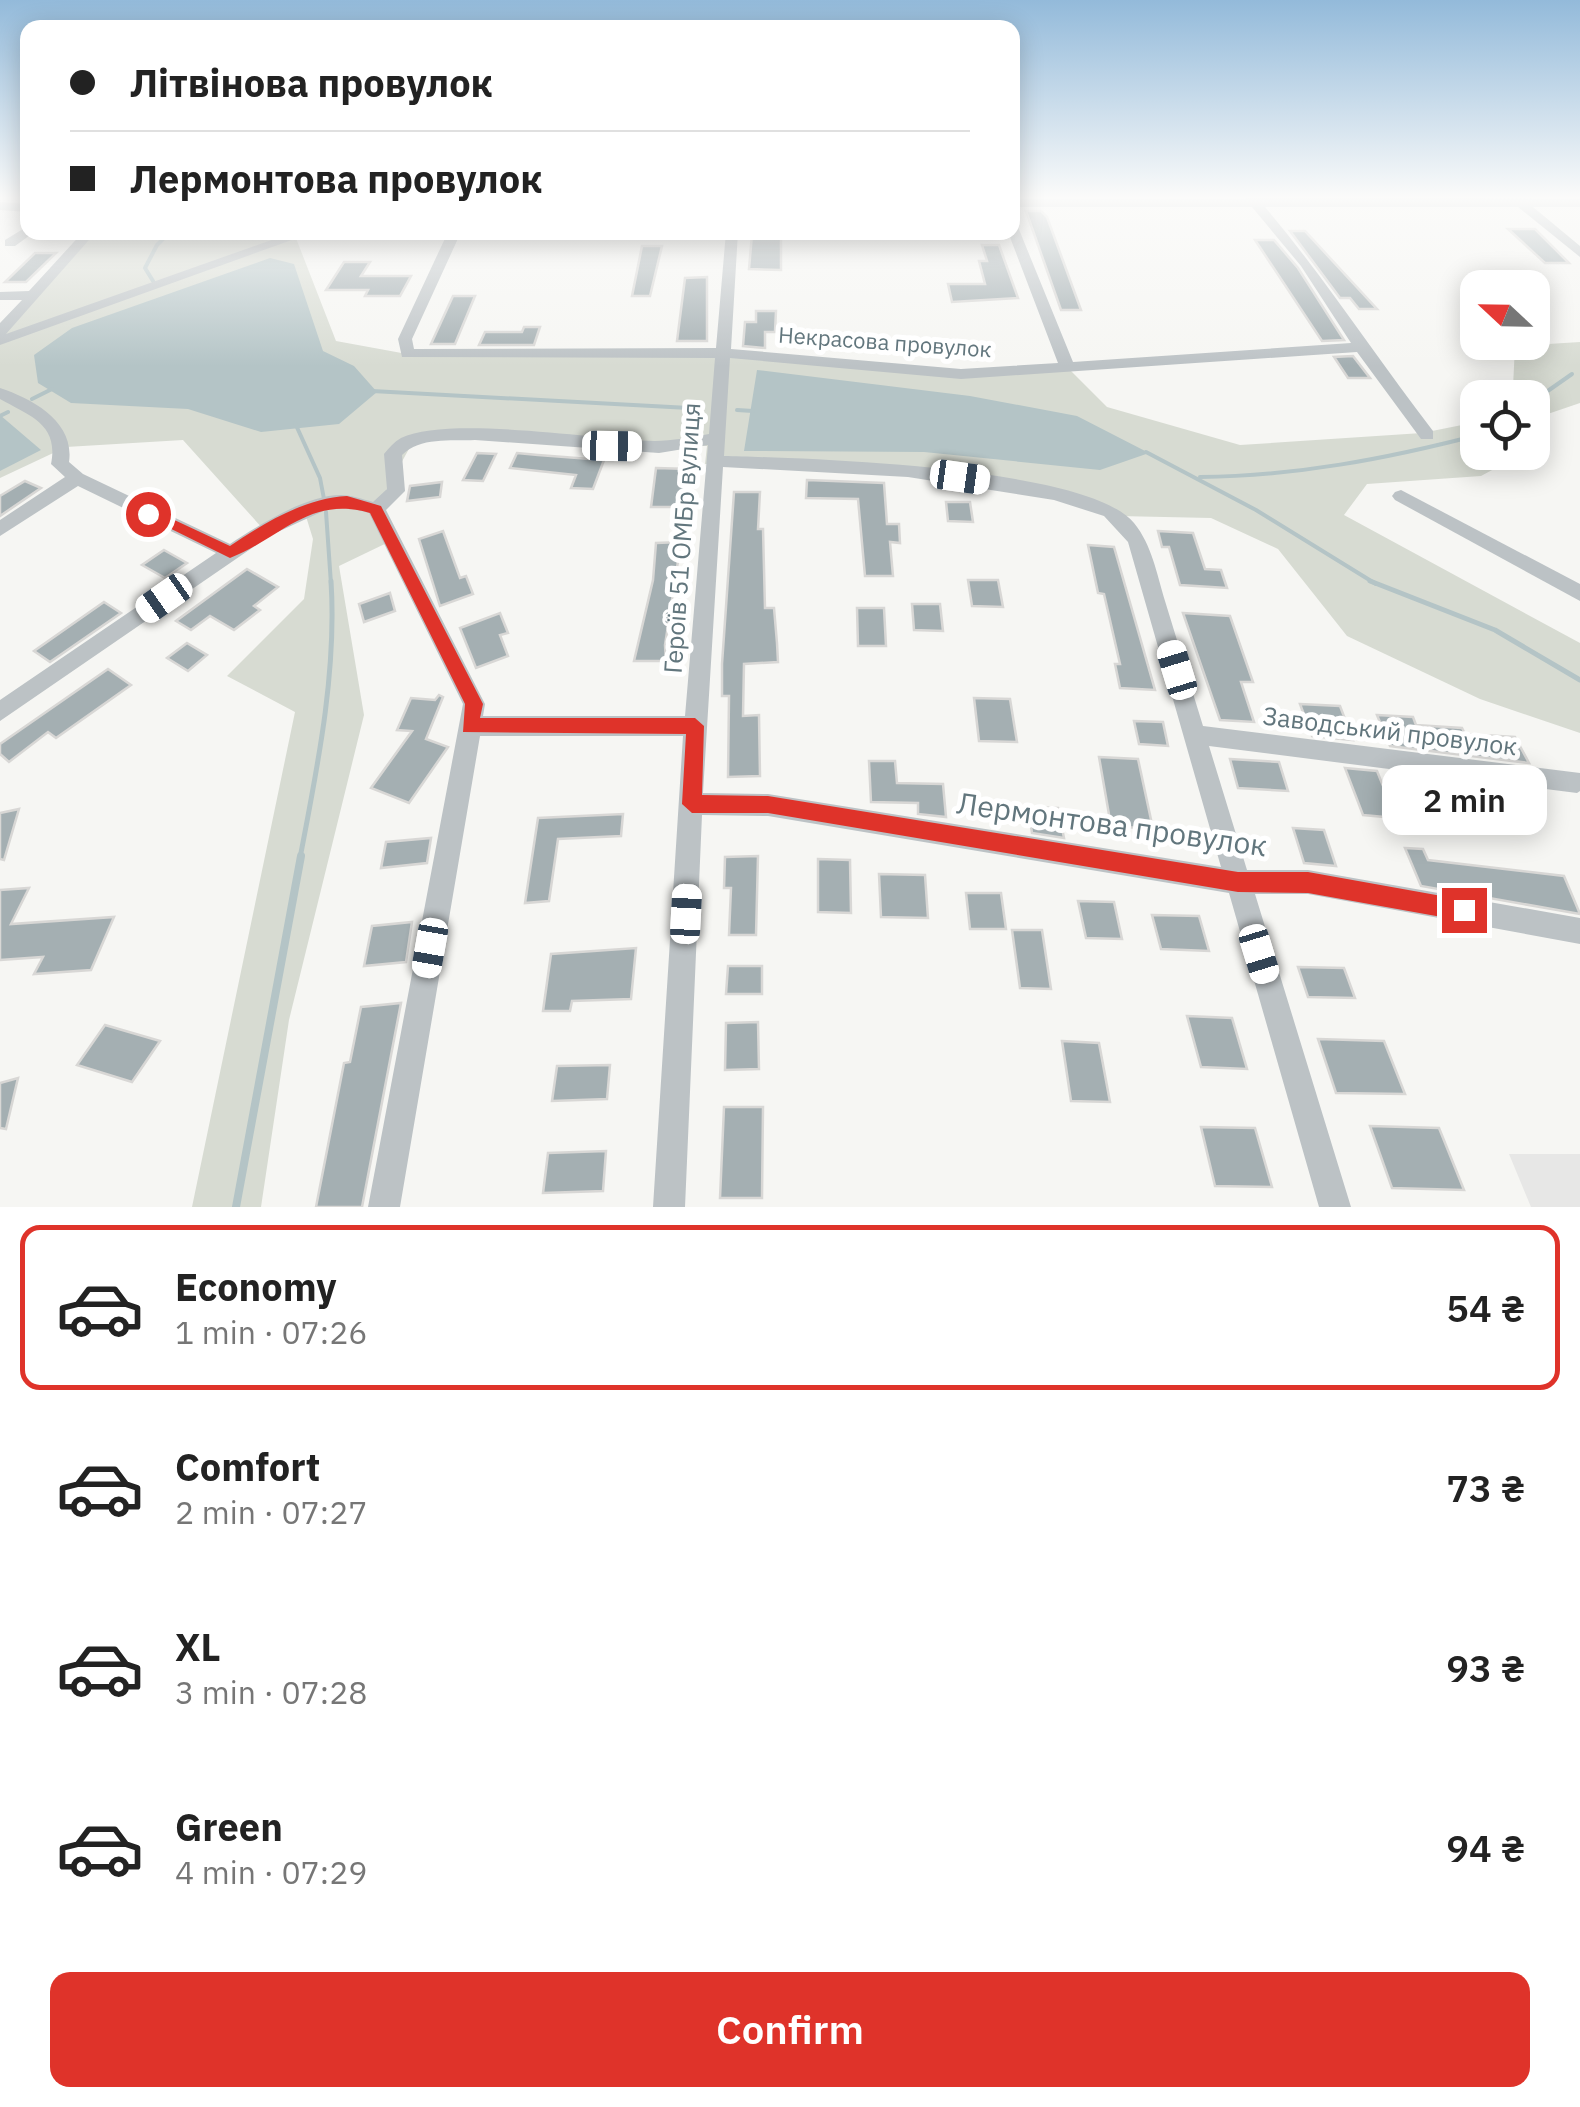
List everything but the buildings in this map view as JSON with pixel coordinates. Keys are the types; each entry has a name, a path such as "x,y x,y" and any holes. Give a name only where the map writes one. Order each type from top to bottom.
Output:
{"street":[{"path":"0,332 71,253"},
{"path":"0,341 248,253"},
{"name":"Некрасова провулок","path":"445,253 405,339 407,354 724,353 961,374 1361,347"},
{"name":"Героїв 51 ОМБр вулиця","path":"669,1207 695,726 731,253"},
{"path":"1022,253 1068,368"},
{"path":"1297,253 1427,436"},
{"path":"0,296 33,296"},
{"path":"0,393 60,430 66,447 60,464 78,478 230,552"},
{"path":"376,510 396,491 393,454 404,443 423,437 475,435 717,449 900,469 1086,500 1118,516 1137,541 1198,735 1335,1207"},
{"path":"0,529 78,478"},
{"path":"1401,496 1580,593"},
{"path":"0,712 230,552 304,510 327,502 347,501 376,510 474,704 384,1207"},
{"path":"470,726 695,726"},
{"name":"Заводський провулок","path":"1198,735 1576,782"},
{"name":"Лермонтова провулок","path":"692,804 768,804 1238,882 1308,882 1580,931"}],"shaded area":[{"path":"71,253 302,253 336,341 407,354 723,353 961,374 1068,368 1107,407 1240,445 1422,433 1460,425 1460,470 1492,470 1481,476 1367,484 1344,515 1580,643 1580,733 1480,699 1347,636 1278,549 1211,518 1118,516 989,481 796,463 705,464 707,446 416,436 376,509 393,540 339,566 364,715 289,1020 261,1207 192,1207 295,712 227,676 304,599 313,539 304,510 264,530 183,440 66,447 0,478 0,332"},
{"path":"270,258 294,264 323,351 354,366 377,392 339,424 261,432 188,409 71,403 38,383 34,355 72,328"},
{"path":"1580,342 1580,403 1550,413 1550,380 1513,380 1514,360 1550,360 1550,344"},
{"path":"757,370 970,396 1077,416 1149,453 1100,470 924,452 744,451"},
{"path":"0,415 41,450 0,471"},
{"path":"1509,1154 1580,1154 1580,1207 1531,1207"}],"waterway":[{"path":"153,253 145,268 153,281"},
{"path":"1550,389 1572,374"},
{"path":"32,399 52,389"},
{"path":"372,391 689,408"},
{"path":"737,410 753,411"},
{"path":"0,416 8,412"},
{"path":"295,423 320,478 324,499"},
{"path":"1200,477 1340,465 1460,439"},
{"path":"1146,452 1256,510 1373,582"},
{"path":"326,512 331,584"},
{"path":"300,858 328,686 331,581"},
{"path":"1373,582 1495,630 1580,680"},
{"path":"236,1207 301,856"}],"route":[{"path":"148,514 230,552 264,530 327,502 347,501 376,510 474,704 470,726 695,726 692,804 768,804 1238,882 1308,882 1464,910"}]}
